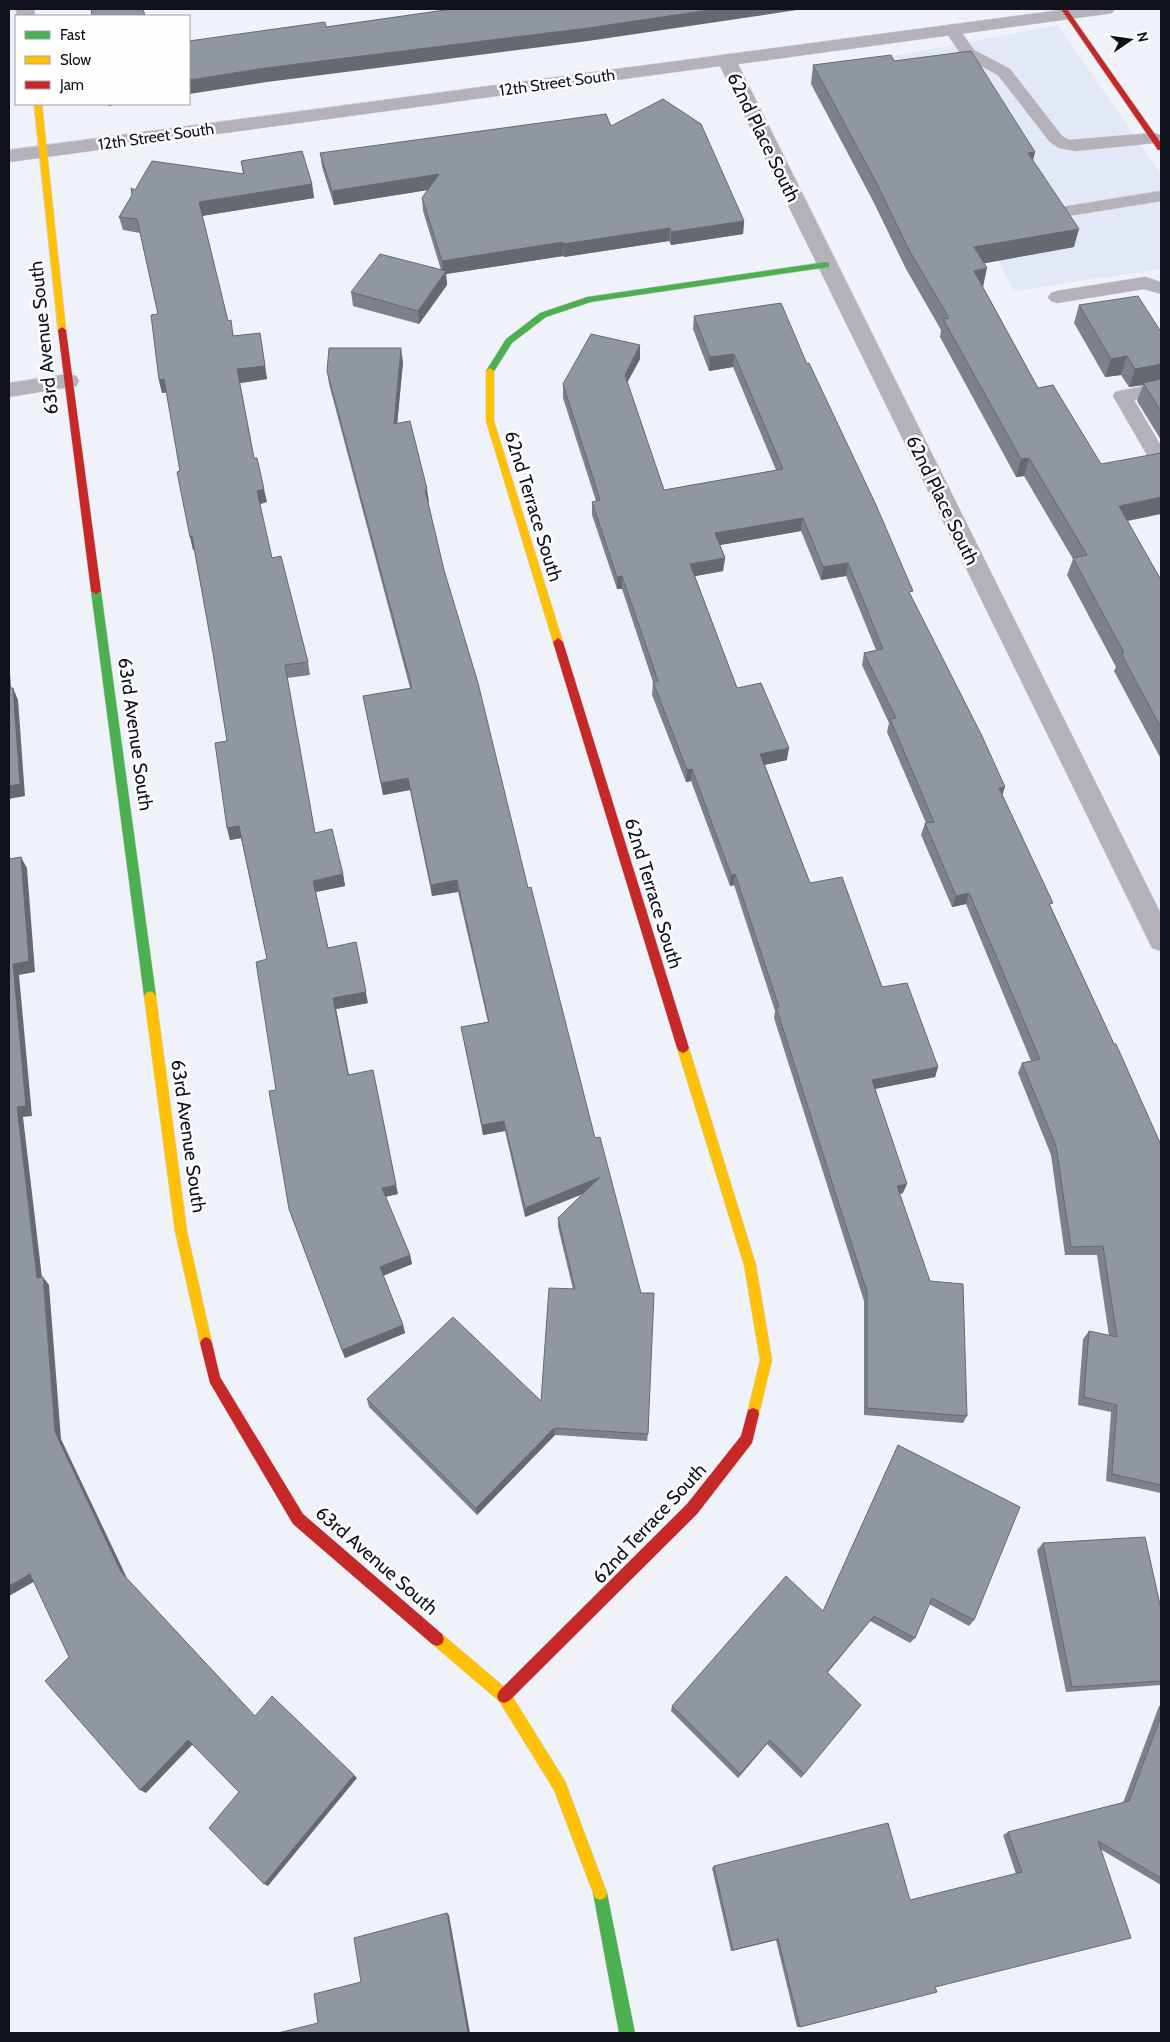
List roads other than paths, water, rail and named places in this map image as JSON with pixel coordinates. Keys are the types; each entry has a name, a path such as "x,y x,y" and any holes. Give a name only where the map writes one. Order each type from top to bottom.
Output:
{"street":[{"name":"12th Street South","path":"9,156 952,29 1066,11 1106,9"},
{"path":"1066,11 1158,143"},
{"name":"62nd Place South","path":"726,59 826,265 1161,940"},
{"name":"63rd Avenue South","path":"38,105 68,381 180,1231 214,1379 298,1519 504,1696 560,1786 596,1880 626,2033"},
{"name":"62nd Terrace South","path":"504,1696 692,1509 747,1439 766,1360 750,1265 490,421 489,373 509,341 543,314 590,299 826,265"},
{"path":"9,390 68,381"}],"lane":[{"path":"952,29 968,53 1004,72 1056,139 1065,145 1158,143"},
{"path":"1062,212 1161,196"},
{"path":"1057,296 1145,283 1161,288"},
{"path":"1161,389 1122,396 1161,462"}]}
